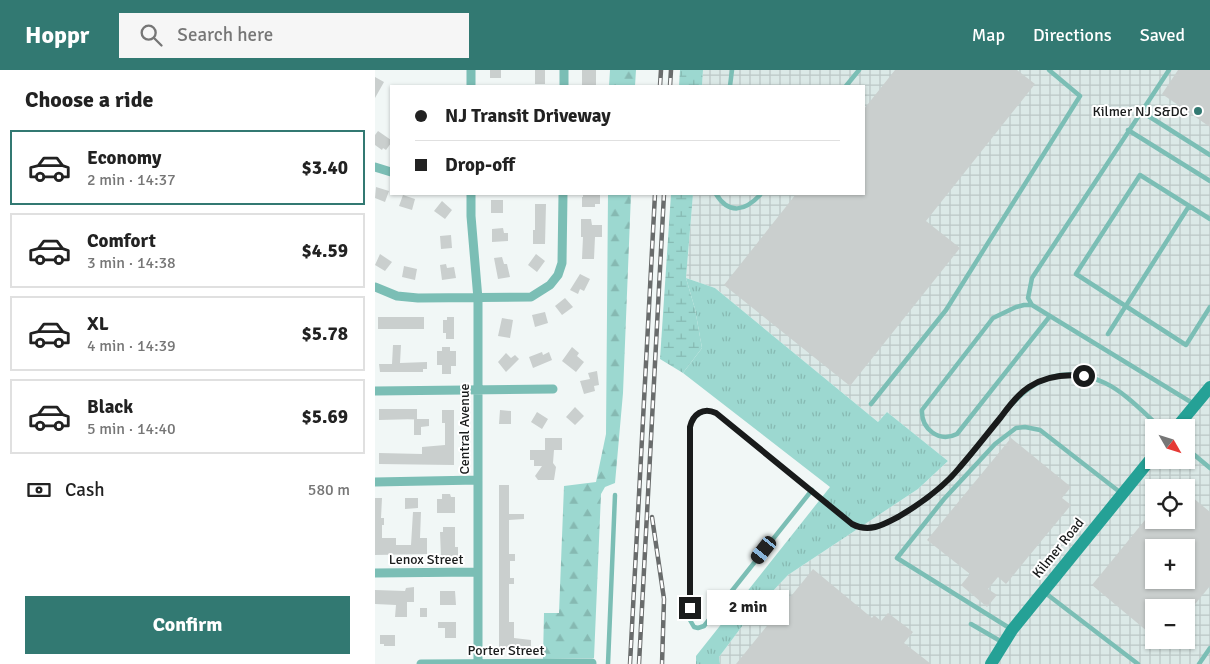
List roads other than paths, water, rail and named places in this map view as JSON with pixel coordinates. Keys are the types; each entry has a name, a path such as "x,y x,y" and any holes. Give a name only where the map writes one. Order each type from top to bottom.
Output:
{"street":[{"path":"471,70 471,85"},
{"path":"564,70 564,85"},
{"path":"375,167 390,172"},
{"name":"Central Avenue","path":"471,195 478,298 478,664"},
{"path":"375,287 397,296 531,297 550,285 558,275 562,263 563,195"},
{"path":"1183,419 1210,387"},
{"path":"375,391 553,390"},
{"name":"Kilmer Road","path":"991,664 1012,630 1145,466"},
{"path":"375,482 478,480"},
{"name":"Lenox Street","path":"375,573 477,572"},
{"name":"Porter Street","path":"421,664 592,663"}],"lane":[{"path":"730,85 732,70"},
{"path":"848,85 859,70"},
{"path":"871,404 946,310 1081,96 1049,70"},
{"path":"1169,70 1032,278 1028,298 1032,305 1195,405"},
{"path":"1143,111 1210,155"},
{"path":"1128,130 1210,180"},
{"path":"1210,219 1140,174 1076,274 1186,345 1210,307"},
{"path":"717,195 725,204 732,208 740,209 748,205 759,195"},
{"path":"1108,334 1189,206"},
{"path":"1032,305 1016,307 993,318 922,410 922,417 928,429 935,435 951,437 957,434 1050,316"},
{"path":"811,490 704,626 693,627 690,620 690,427 695,416 705,411 716,413 858,527 870,529 884,525 915,506 955,474 1021,393 1041,381 1062,375 1084,376 1104,382 1150,419"},
{"path":"1012,630 897,558 944,499 995,444 1016,428 1025,427 1040,430 1122,493"},
{"path":"1195,456 1210,468"},
{"path":"608,664 615,494"},
{"path":"1043,592 1137,664"},
{"path":"971,624 1004,643"},
{"path":"1199,664 1210,648"}],"railway":[{"path":"660,85 661,70"},
{"path":"670,85 671,70"},
{"path":"630,664 655,195"},
{"path":"639,664 664,195"},
{"path":"652,517 664,599 662,664"}],"place":[{"name":"Kilmer NJ S&DC","path":"1198,111"}]}
